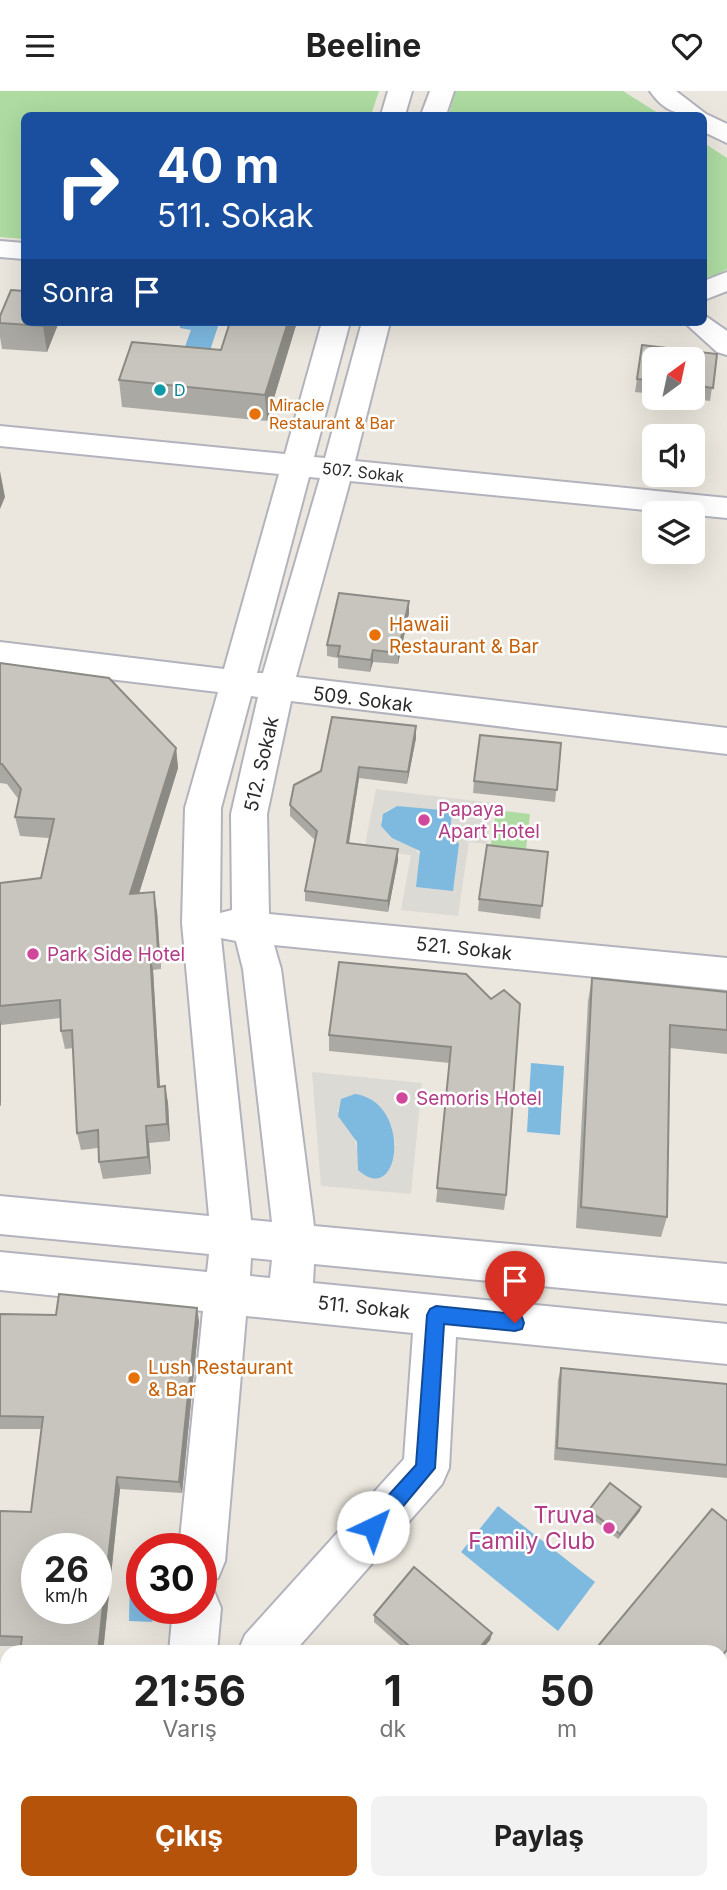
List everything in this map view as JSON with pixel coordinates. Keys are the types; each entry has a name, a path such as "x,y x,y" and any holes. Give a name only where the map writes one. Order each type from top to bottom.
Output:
{"street":[{"path":"394,112 400,91"},
{"path":"435,112 442,91"},
{"path":"662,91 672,102 689,112"},
{"path":"707,123 727,135"},
{"path":"0,249 21,251"},
{"path":"707,290 727,280"},
{"path":"204,1533 232,1238 201,923 203,808 335,326"},
{"name":"512. Sokak","path":"290,1300 294,1243 269,1020 251,928 249,814 277,689 316,554 335,469 375,326"},
{"path":"703,326 727,346"},
{"name":"507. Sokak","path":"0,436 727,507"},
{"name":"509. Sokak","path":"0,654 727,741"},
{"name":"521. Sokak","path":"201,923 727,974"},
{"path":"0,1215 727,1283"},
{"name":"511. Sokak","path":"0,1271 727,1344"},
{"path":"268,1645 426,1468 436,1315"},
{"path":"194,1645 196,1624"}],"green space":[{"path":"0,91 379,91 372,112 21,112 21,239 0,237"},
{"path":"455,91 623,91 656,112 450,112"},
{"path":"707,145 727,158 727,269 707,280"},
{"path":"496,810 530,814 526,849 491,845"}],"shaded area":[{"path":"376,789 493,803 487,844 469,842 458,916 401,910 411,855 364,850","holes":["397,806 449,829 453,840 420,855 413,846 392,838 381,826 381,819 386,811"]},
{"path":"312,1072 422,1083 411,1194 321,1186","holes":["379,1108 391,1125 396,1146 357,1148 354,1136 337,1110"]}],"water":[{"path":"218,326 205,366 179,363 191,330 180,328"},
{"path":"397,806 452,811 450,834 459,844 453,891 416,887 420,851 392,838 381,826 383,814"},
{"path":"531,1063 564,1066 560,1135 527,1132"},
{"path":"355,1094 374,1101 386,1115 393,1132 391,1165 384,1176 373,1178 358,1170 357,1142 338,1116 341,1099"},
{"path":"498,1506 595,1582 558,1631 461,1552"}],"building":[{"path":"11,290 21,291 21,324 0,323 0,316"},
{"path":"229,326 287,326 265,395 119,380 132,342 221,350"},
{"path":"642,345 659,347 642,347 642,380 637,379"},
{"path":"705,353 717,354 713,388 705,387"},
{"name":"Hawaii Restaurant & Bar","path":"339,593 409,601 398,653 373,650 371,660 338,656 340,646 327,645"},
{"path":"0,663 109,678 176,748 130,894 154,892 158,950 150,951 158,1087 165,1086 167,1124 146,1126 148,1157 99,1162 98,1130 77,1133 72,1030 61,1031 60,1000 0,1006 0,883 41,878 54,819 15,817 21,789 0,764"},
{"path":"332,717 416,726 408,772 359,767 347,843 398,849 388,901 305,891 317,831 290,805 294,785 321,771"},
{"path":"480,735 561,743 557,790 474,781"},
{"path":"487,845 548,852 542,906 479,899"},
{"path":"339,962 466,974 491,999 504,990 520,1004 506,1195 437,1188 451,1047 329,1035"},
{"path":"592,978 727,992 727,1030 670,1025 667,1217 581,1207"},
{"path":"59,1294 197,1308 179,1482 117,1477 111,1533 21,1533 21,1624 101,1624 99,1645 21,1645 22,1637 0,1636 0,1511 31,1512 43,1417 0,1416 0,1314 56,1315"},
{"path":"561,1368 727,1384 727,1465 557,1448"},
{"path":"610,1483 641,1507 620,1534 589,1510"},
{"path":"712,1509 727,1521 727,1645 599,1645"},
{"path":"414,1567 492,1633 482,1645 408,1645 374,1615"}],"place":[{"name":"D","path":"160,390"},
{"name":"Miracle Restaurant & Bar","path":"255,414"},
{"name":"Hawaii Restaurant & Bar","path":"375,635"},
{"name":"Papaya Apart Hotel","path":"424,820"},
{"name":"Park Side Hotel","path":"33,954"},
{"name":"Semoris Hotel","path":"402,1098"},
{"name":"Lush Restaurant & Bar","path":"134,1378"},
{"name":"Truva Family Club","path":"609,1528"}],"route":[{"path":"373,1527 426,1468 436,1315 515,1323"}]}
